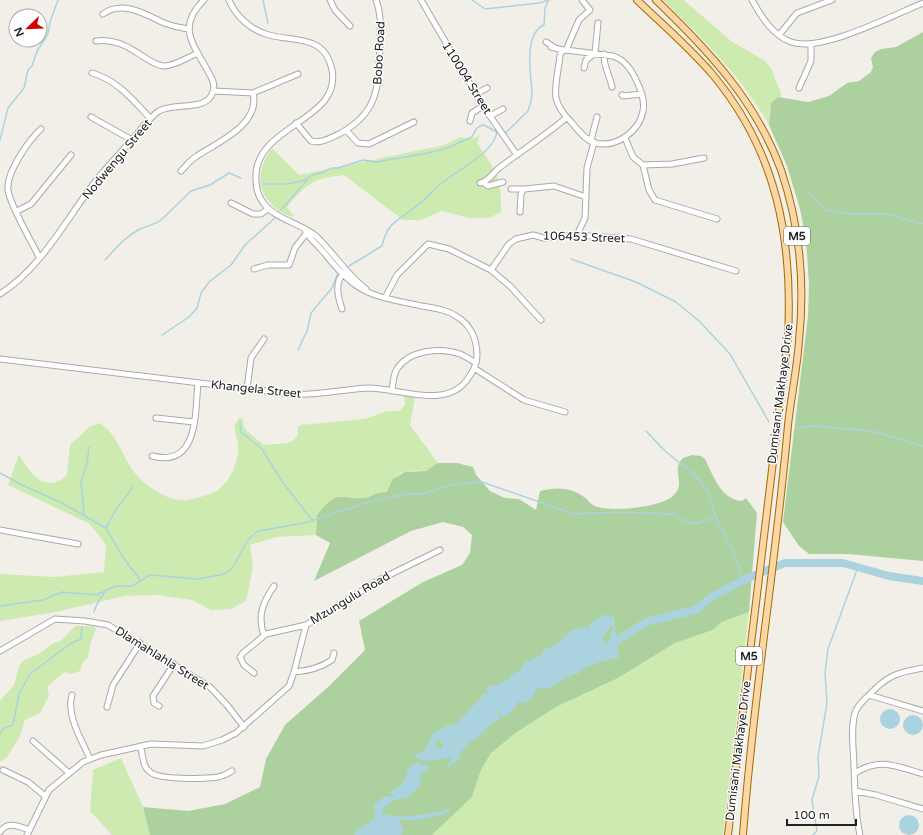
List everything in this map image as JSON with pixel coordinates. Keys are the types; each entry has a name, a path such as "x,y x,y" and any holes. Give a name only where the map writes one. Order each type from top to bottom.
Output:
{"main road":[{"name":"Dumisani Makhaye Drive","path":"637,0 699,60 727,94 766,165 780,210 788,254 788,337 728,835"},
{"name":"Dumisani Makhaye Drive","path":"656,0 717,62 745,99 773,152 785,184 794,218 801,268 802,311 745,802 743,835"}],"street":[{"path":"204,0 194,10 190,18 188,29 198,53 212,79 214,91 253,92 298,74"},
{"path":"229,0 236,14 253,27 271,35 304,39 322,50 328,59 332,76 326,98 321,106 275,138 267,147 256,168 258,193 268,208 307,231 324,244 343,273 354,286 385,298 437,309 459,318 469,327 473,334 476,349 475,366"},
{"path":"330,0 335,10 350,26"},
{"name":"Bobo Road","path":"296,123 306,137 315,142 327,139 346,130 368,109 376,97 378,87 381,24 381,13 376,0"},
{"name":"110004 Street","path":"421,0 483,106 517,154"},
{"path":"546,42 553,47 564,50 604,54 619,58 625,63 634,74 642,94 644,105 641,118 637,125 625,138 611,143 593,141 582,134 566,118 558,104 556,94 560,55 564,50 579,20 590,10 582,0"},
{"path":"752,0 764,20 779,35 796,43 811,44 860,30 923,3"},
{"path":"779,35 797,13 832,0"},
{"path":"103,14 123,7 144,13 168,24 188,29"},
{"path":"584,68 586,60 595,53 598,23"},
{"path":"96,41 110,40 135,51 156,64 163,66 177,63 198,53"},
{"path":"799,88 811,61 811,44"},
{"path":"604,54 604,63 610,75 612,87"},
{"path":"92,73 107,78 123,90 150,118"},
{"path":"476,94 487,88"},
{"name":"Nodwengu Street","path":"0,294 17,280 39,257 97,179 150,118 167,108 206,102 214,91"},
{"path":"181,171 190,161 223,139 247,119 255,106 253,92"},
{"path":"622,95 642,94"},
{"path":"470,121 472,113 483,106"},
{"path":"490,116 503,109"},
{"path":"91,117 132,140"},
{"path":"577,235 585,218 587,168 598,117"},
{"path":"502,182 488,186 482,183 497,169 545,136 566,118"},
{"path":"346,130 358,143 369,144 414,122"},
{"path":"39,257 8,192 8,185 21,153 41,129"},
{"path":"625,138 633,157 643,165 649,190 655,200 717,219"},
{"path":"17,211 31,204 71,155"},
{"path":"643,165 672,164 704,158"},
{"path":"511,189 554,186 586,196"},
{"path":"520,212 521,194 524,189"},
{"path":"231,203 254,214 263,214 268,208"},
{"path":"254,269 268,266 289,265 294,248 307,231"},
{"name":"106453 Street","path":"491,270 509,244 516,239 533,235 544,238 577,235 632,239 736,271"},
{"path":"385,298 397,275 428,244 436,244 491,270 510,286 541,320"},
{"path":"342,309 338,290 339,280 343,273"},
{"path":"247,389 252,358 264,338"},
{"path":"392,391 397,369 406,360 420,353 432,351 455,353 524,400 565,412"},
{"name":"Khangela Street","path":"0,359 301,395 366,388 423,395 444,394 460,387 467,380 475,366"},
{"path":"152,456 167,457 183,450 190,442 194,422 198,383"},
{"path":"156,418 194,422"},
{"path":"0,530 78,544"},
{"name":"Mzungulu Road","path":"28,832 45,796 52,787 90,759 157,743 203,746 228,738 244,727 289,686 306,625 381,578 440,550"},
{"path":"264,635 260,623 261,610 267,596 274,586"},
{"name":"Dlamahlahla Street","path":"0,651 44,624 60,618 108,625 210,687 227,705 244,727"},
{"path":"254,673 244,665 240,657 243,653 264,635 306,625"},
{"path":"107,707 113,685 140,644"},
{"path":"294,672 319,668 332,660 334,653"},
{"path":"159,706 154,703 153,696 174,664"},
{"path":"860,835 857,821 855,791 853,721 858,706 887,678 923,668"},
{"path":"914,670 923,672"},
{"path":"72,695 70,705 72,714 90,759"},
{"path":"869,695 923,711"},
{"path":"33,741 69,773"},
{"path":"140,746 144,766 153,774 210,778 222,776 232,770"},
{"path":"855,773 870,765 880,763 923,774"},
{"path":"3,770 28,782 45,796"},
{"path":"855,791 876,795 923,809"},
{"path":"0,832 8,825 28,832"}],"green space":[{"path":"663,0 684,0 731,41 765,61 771,68 782,96 778,97 770,106 769,125 734,74 707,44"},
{"path":"923,32 923,561 848,554 809,554 799,546 783,522 808,316 809,285 806,239 800,209 787,166 769,125 771,103 778,97 808,102 829,96 847,83 859,81 871,72 873,67 871,58 875,52 881,49 896,47"},
{"path":"480,135 477,143 493,168 499,182 500,190 501,212 489,218 469,218 442,211 421,220 403,220 344,175 324,178 311,183 287,207 294,216 291,217 280,211 265,196 260,179 265,159 272,148 299,175 445,145 460,137 473,139"},
{"path":"404,395 415,397 410,425 438,463 426,471 410,471 398,475 385,492 377,493 361,499 341,496 317,515 316,535 276,537 250,545 253,567 246,601 231,609 211,610 192,600 157,595 124,596 56,612 0,621 0,574 55,577 104,572 106,545 90,524 8,485 19,454 28,468 38,479 52,483 59,481 67,475 70,445 89,427 99,423 110,432 128,463 142,481 164,495 179,500 187,500 216,492 230,476 236,463 238,444 234,426 239,418 243,419 244,427 249,433 264,445 287,443 295,439 298,434 298,427 301,425 365,419 387,411 399,411 405,405"},
{"path":"692,455 701,456 705,459 719,486 728,496 735,500 742,501 746,498 757,513 749,612 722,622 713,630 675,643 618,678 556,707 517,732 491,753 481,770 472,797 432,835 150,835 143,807 188,811 225,804 260,787 266,759 285,725 328,687 365,650 359,621 423,582 462,565 470,553 472,535 463,527 443,522 411,531 314,581 330,543 316,535 317,515 333,499 340,497 365,498 386,492 393,479 405,472 426,471 438,463 457,463 473,467 476,475 490,491 505,498 519,499 536,510 540,491 551,489 574,491 598,507 626,509 660,503 674,495 679,487 678,465 683,458"},
{"path":"749,612 723,835 432,835 472,797 481,770 491,753 517,732 556,707 618,678 675,643 713,630 722,622"},
{"path":"75,626 93,626 96,629 91,641 88,657 83,662 80,671 71,674 64,672 47,687 49,696 40,713 25,720 19,738 7,757 0,762 0,701 14,685 19,666 24,660 39,654 52,644 62,640"},
{"path":"121,758 143,807 150,835 112,835 90,811 93,770"}],"water":[{"path":"606,614 610,618 613,615 619,658 610,659 591,665 578,674 573,674 549,688 537,688 533,697 526,703 519,701 512,711 505,716 502,717 492,702 501,719 493,722 475,740 469,742 461,752 459,759 447,768 446,767 452,760 451,757 427,761 413,757 425,750 433,733 448,725 456,724 486,692 490,696 486,688 487,687 500,684 510,678 511,675 521,670 525,662 541,656 545,648 551,648 560,643 566,635 572,631 582,628 589,629 589,625 596,619","holes":["612,625 614,627 610,640 606,643 603,640 603,636","436,738 443,744 441,749 434,745 436,745"]},
{"path":"890,709 897,712 900,719 897,726 890,729 883,726 880,719 883,712"},
{"path":"913,715 920,718 923,725 920,732 913,735 906,732 903,725 906,718"},
{"path":"419,761 419,765 426,764 430,769 420,774 421,785 407,798 397,799 378,805 377,802 384,797 394,797 389,792 403,783 408,768"},
{"path":"449,809 446,813 433,817 411,820 401,819 400,822 404,831 401,835 356,835 353,833 384,814 390,816 407,816 434,813"},
{"path":"909,815 916,818 919,825 916,832 909,835 902,832 899,825 902,818"}],"waterway":[{"path":"0,140 8,108 24,88 28,70 32,66 37,51 48,34 50,22 58,0"},
{"path":"263,0 268,23"},
{"path":"472,0 485,9 539,3 549,0"},
{"path":"506,132 528,111 532,93 530,66 531,46 533,37 537,30 544,25 545,8 548,1"},
{"path":"263,184 288,184 305,180 312,175 332,168 338,168 363,160 376,162 428,153 447,148 472,137 476,129 484,125 497,132 494,140 482,154 442,183 418,205 394,223 387,232 382,246 349,266"},
{"path":"105,260 133,233 161,220 191,191 210,185 229,173 241,178"},
{"path":"280,211 307,180"},
{"path":"809,193 826,210 853,214 887,214 923,224"},
{"path":"162,335 189,317 197,308 201,293 209,282 231,265 245,245 275,218"},
{"path":"571,259 636,282 676,302 699,321 730,354 769,422"},
{"path":"298,350 307,331 311,313 332,288 337,275"},
{"path":"240,423 241,432 262,449 283,483 313,521"},
{"path":"796,428 814,426 872,431 923,446"},
{"path":"646,431 665,451 695,475 708,492 716,517 735,556 743,580"},
{"path":"84,514 81,482 87,464 89,447"},
{"path":"0,473 22,485 60,502 106,528 122,556 141,581"},
{"path":"94,612 106,590 116,586 132,586 150,575 198,579 225,574 233,567 248,540 258,531 304,523 369,502 405,494 423,494 454,484 482,482 574,514 619,512 675,514 688,523 699,523 716,517"},
{"path":"106,528 115,511 133,487"},
{"path":"607,646 646,622 695,610 710,598 743,580 785,563 843,563 889,576 923,581"},
{"path":"813,835 817,831 812,800 819,776 818,757 827,703 825,673 828,649 858,567"},
{"path":"0,606 43,600 62,592 96,595 105,591"},
{"path":"0,733 4,728 13,725 19,694 30,674 70,644 81,639 82,627"},
{"path":"378,835 380,828 378,807 388,800"}]}
